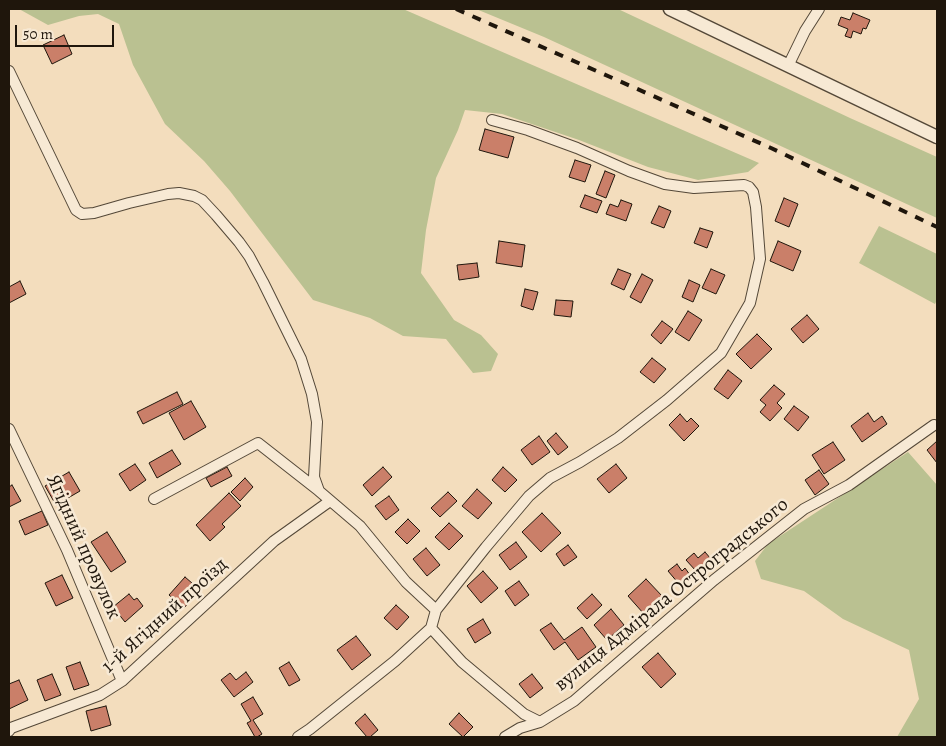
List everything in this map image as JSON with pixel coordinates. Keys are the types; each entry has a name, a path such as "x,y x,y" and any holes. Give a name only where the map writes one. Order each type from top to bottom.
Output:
{"street":[{"path":"670,9 937,137"},
{"path":"788,66 819,9"},
{"path":"9,71 76,210 82,214 94,213 168,194 194,196 202,200 239,242 263,282 301,359 312,394 317,422 314,477 319,491"},
{"path":"298,737 387,667 431,628 436,610 529,496 550,478 618,438 668,400 721,353 750,303 760,258 756,207 753,192 749,187 744,185 694,188 665,184 629,171 577,148 528,130 492,120"},
{"name":"вулиця Адмірала Остроградського","path":"505,737 520,728 540,722 574,701 714,580 804,509 849,484 934,424"},
{"name":"Ягідний провулок","path":"9,429 67,550 122,681"},
{"path":"154,499 258,443 360,526 406,582 436,610"},
{"name":"1-й Ягідний проїзд","path":"9,731 11,728 100,696 122,681 274,541 330,501"},
{"path":"431,628 462,662 524,714 540,722"}],"green space":[{"path":"19,9 403,9 759,163 748,172 698,180 648,167 579,140 502,114 465,110 436,178 426,230 421,273 454,320 481,335 498,354 491,371 473,373 446,339 403,336 370,318 313,300 230,191 204,161 165,124 133,65 119,24 98,14 79,16 48,25"},
{"path":"476,9 618,9 937,157 937,218 544,37"},
{"path":"879,226 937,254 937,300 935,304 859,263"},
{"path":"908,452 937,485 937,737 897,737 919,699 909,650 843,619 804,591 761,579 755,561 768,544"}],"building":[{"path":"853,13 870,20 866,29 863,28 861,34 853,31 851,38 845,36 848,29 838,25 841,17 850,20"},
{"path":"64,35 72,54 52,64 43,45"},
{"path":"485,129 514,137 508,158 479,150"},
{"path":"575,160 591,165 585,182 569,177"},
{"path":"605,171 615,175 606,198 596,194"},
{"path":"585,195 602,201 597,213 580,207"},
{"path":"784,198 798,204 789,227 775,221"},
{"path":"621,200 632,204 626,221 606,214 610,204 618,207"},
{"path":"659,206 671,211 664,228 651,223"},
{"path":"700,228 713,232 707,248 694,243"},
{"path":"499,241 525,245 522,267 496,263"},
{"path":"778,241 801,251 793,271 770,261"},
{"path":"477,263 479,277 459,280 457,265"},
{"path":"618,269 631,274 624,290 611,284"},
{"path":"711,269 725,275 716,294 702,288"},
{"path":"642,274 653,280 641,303 630,297"},
{"path":"689,280 700,285 693,302 682,297"},
{"path":"20,281 26,294 9,303 9,287"},
{"path":"525,289 538,292 533,310 521,306"},
{"path":"556,300 573,301 571,317 554,315"},
{"path":"688,311 702,320 689,341 675,332"},
{"path":"807,315 819,329 803,343 791,329"},
{"path":"662,321 673,329 661,344 651,335"},
{"path":"757,334 772,349 751,369 736,354"},
{"path":"652,358 666,369 654,383 640,372"},
{"path":"728,370 742,381 728,399 714,389"},
{"path":"774,385 785,394 777,403 782,408 770,421 760,412 766,405 760,400"},
{"path":"177,392 183,404 143,424 137,412"},
{"path":"191,401 206,427 184,440 169,413"},
{"path":"794,406 809,417 798,431 784,419"},
{"path":"868,413 874,422 882,416 887,424 862,442 851,426"},
{"path":"680,414 687,422 691,418 699,426 684,441 669,425"},
{"path":"556,433 568,447 558,455 547,441"},
{"path":"539,436 550,452 532,465 521,450"},
{"path":"937,441 937,463 927,450"},
{"path":"833,442 845,460 824,474 812,455"},
{"path":"172,450 181,464 157,478 149,463"},
{"path":"135,464 146,480 130,491 119,474"},
{"path":"616,464 627,478 609,493 597,479"},
{"path":"227,467 232,476 211,487 206,478"},
{"path":"383,467 392,477 372,496 363,485"},
{"path":"503,467 517,480 505,492 492,480"},
{"path":"819,470 829,484 815,495 805,480"},
{"path":"69,472 80,491 56,505 45,486"},
{"path":"245,478 253,487 240,501 231,492"},
{"path":"12,485 21,501 9,507 9,487"},
{"path":"477,489 492,503 478,519 462,506"},
{"path":"448,492 457,501 440,517 431,508"},
{"path":"229,493 241,506 222,524 225,527 210,541 196,525"},
{"path":"389,496 399,510 386,520 375,506"},
{"path":"42,511 48,525 25,535 19,521"},
{"path":"542,513 561,533 541,552 522,532"},
{"path":"408,519 420,531 407,544 395,532"},
{"path":"449,523 463,536 449,550 435,537"},
{"path":"107,532 126,562 111,572 91,542"},
{"path":"516,542 527,557 510,570 499,555"},
{"path":"568,545 577,557 564,566 556,554"},
{"path":"426,548 440,565 427,576 413,559"},
{"path":"705,552 711,559 696,571 686,560 694,553 698,558"},
{"path":"677,564 682,571 685,568 690,575 679,584 668,571"},
{"path":"483,571 498,588 481,603 467,586"},
{"path":"62,575 73,598 56,606 45,583"},
{"path":"185,577 200,590 184,608 169,595"},
{"path":"646,579 663,597 644,614 628,596"},
{"path":"519,581 529,595 515,606 505,591"},
{"path":"129,594 134,600 137,598 143,606 125,622 113,607"},
{"path":"592,594 602,605 587,619 577,608"},
{"path":"396,605 409,617 397,630 384,618"},
{"path":"611,609 624,625 607,640 594,625"},
{"path":"483,619 491,633 475,643 467,629"},
{"path":"551,623 564,640 582,627 596,647 578,660 565,642 554,650 540,630"},
{"path":"356,636 371,655 352,670 337,650"},
{"path":"658,653 676,674 661,688 642,667"},
{"path":"80,662 89,685 74,690 66,667"},
{"path":"289,662 300,680 289,686 279,668"},
{"path":"246,672 253,682 234,697 221,680 230,673 236,680"},
{"path":"52,674 61,695 45,701 37,680"},
{"path":"532,674 543,688 530,698 519,684"},
{"path":"19,680 28,700 9,709 9,684"},
{"path":"253,697 263,714 253,720 262,734 257,737 255,737 247,723 251,721 241,704"},
{"path":"106,706 111,725 91,731 86,711"},
{"path":"459,713 473,727 463,737 449,724"},
{"path":"365,714 378,730 370,737 367,737 355,723"}],"railway":[{"path":"456,9 771,148 937,227"}]}
